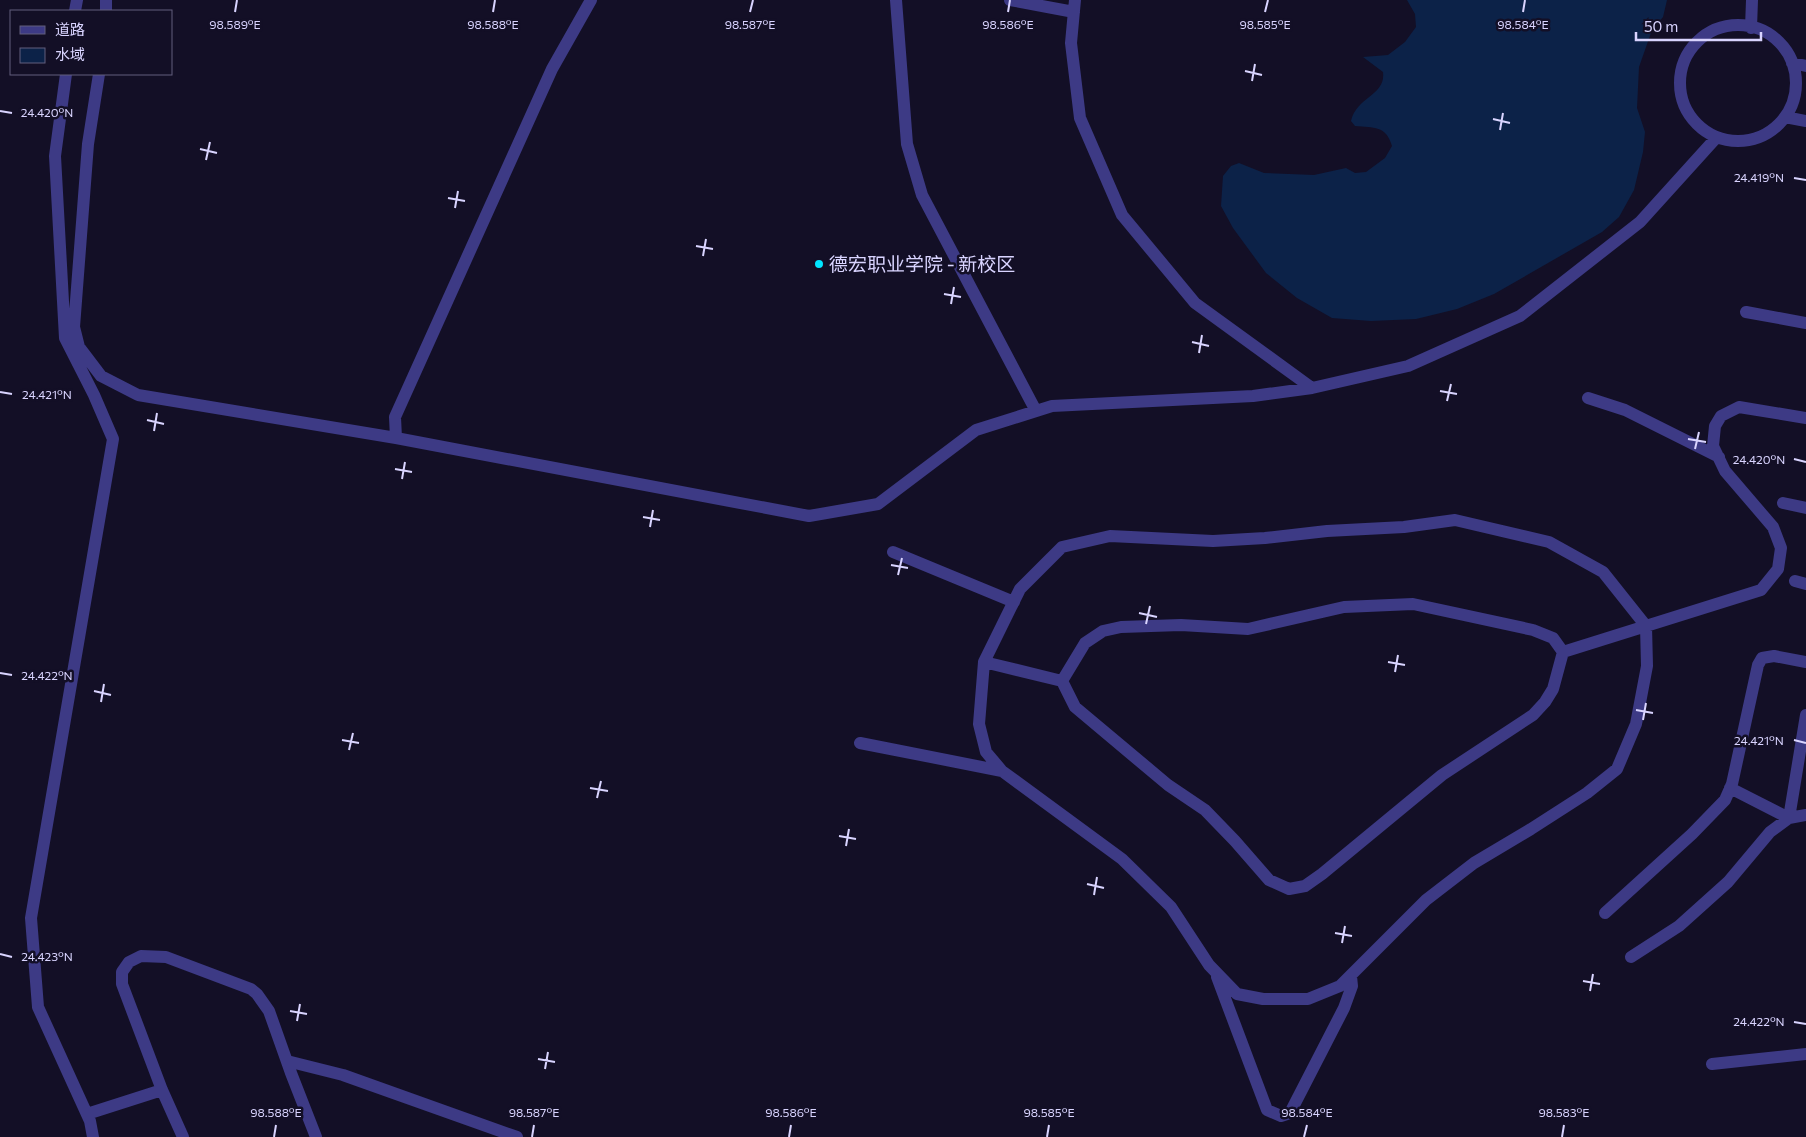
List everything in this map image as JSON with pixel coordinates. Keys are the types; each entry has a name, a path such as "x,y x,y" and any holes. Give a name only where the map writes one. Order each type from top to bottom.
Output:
{"street":[{"path":"396,438 395,417 552,69 591,0"},
{"path":"896,0 907,144 922,195 1036,411"},
{"path":"1010,0 1074,6 1071,43 1080,118 1122,215 1195,303 1312,388"},
{"path":"1751,28 1752,0"},
{"path":"1739,25 1763,31 1772,36 1786,51 1792,63 1796,82 1794,99 1785,117 1774,129 1756,138 1736,141 1716,138 1698,126 1686,109 1680,94 1680,74 1688,53 1701,38 1719,28 1739,25"},
{"path":"1792,63 1806,66"},
{"path":"66,75 55,156 65,338 94,394 113,439 31,918 38,1007 87,1114 93,1137"},
{"path":"99,75 88,144 74,327 79,348 102,376 138,395 396,438 809,516 878,504 976,430 1052,406 1253,396 1312,388 1408,366 1520,316 1640,222 1716,138"},
{"path":"1785,117 1806,121"},
{"path":"1746,312 1806,324"},
{"path":"1588,398 1625,410 1719,457"},
{"path":"1563,652 1761,590 1778,569 1781,548 1773,527 1725,471 1714,446 1714,426 1722,416 1738,407 1806,418"},
{"path":"1783,503 1806,508"},
{"path":"1455,520 1549,542 1603,572 1646,626 1647,666 1636,724 1617,769 1587,793 1474,863 1426,900 1340,986 1308,999 1263,1000 1237,994 1209,965 1171,907 1122,859 1002,771 986,752 979,724 984,662 1014,602 1020,589 1062,547 1110,536 1213,541 1328,531 1404,527 1455,520"},
{"path":"893,552 1014,602"},
{"path":"1062,681 1085,643 1103,631 1122,627 1181,625 1248,629 1344,607 1413,604 1452,612 1533,630 1552,638 1563,652"},
{"path":"984,662 1062,681 1076,708 1168,784 1205,810 1236,841 1268,880 1289,889 1305,886 1322,874 1442,775 1533,716 1553,689 1563,652"},
{"path":"1605,913 1692,834 1725,800 1730,788 1758,665 1762,658 1774,656 1806,662"},
{"path":"1789,818 1806,715"},
{"path":"860,743 1002,771"},
{"path":"1730,788 1789,818"},
{"path":"1631,957 1679,926 1728,882 1770,832 1789,818 1806,815"},
{"path":"183,1137 162,1090 122,984 122,972 129,962 141,956 166,957 251,988 258,994 269,1010 316,1137"},
{"path":"1216,972 1268,1110 1281,1116 1290,1113 1344,1008 1352,986 1351,976"},
{"path":"1712,1064 1806,1054"},
{"path":"287,1061 343,1074 517,1137"},
{"path":"87,1114 162,1090"}],"water":[{"path":"1407,0 1667,0 1663,17 1652,30 1639,67 1637,108 1645,132 1643,152 1634,190 1619,217 1602,232 1494,294 1457,309 1416,319 1371,321 1332,318 1297,298 1266,273 1233,228 1221,206 1223,176 1231,166 1239,163 1264,173 1314,175 1346,168 1355,173 1366,172 1385,158 1392,146 1386,134 1378,129 1355,126 1351,121 1359,106 1376,91 1383,80 1383,72 1363,57 1388,55 1405,42 1416,27 1415,14"}],"place":[{"name":"德宏职业学院 - 新校区","path":"819,264"}]}
